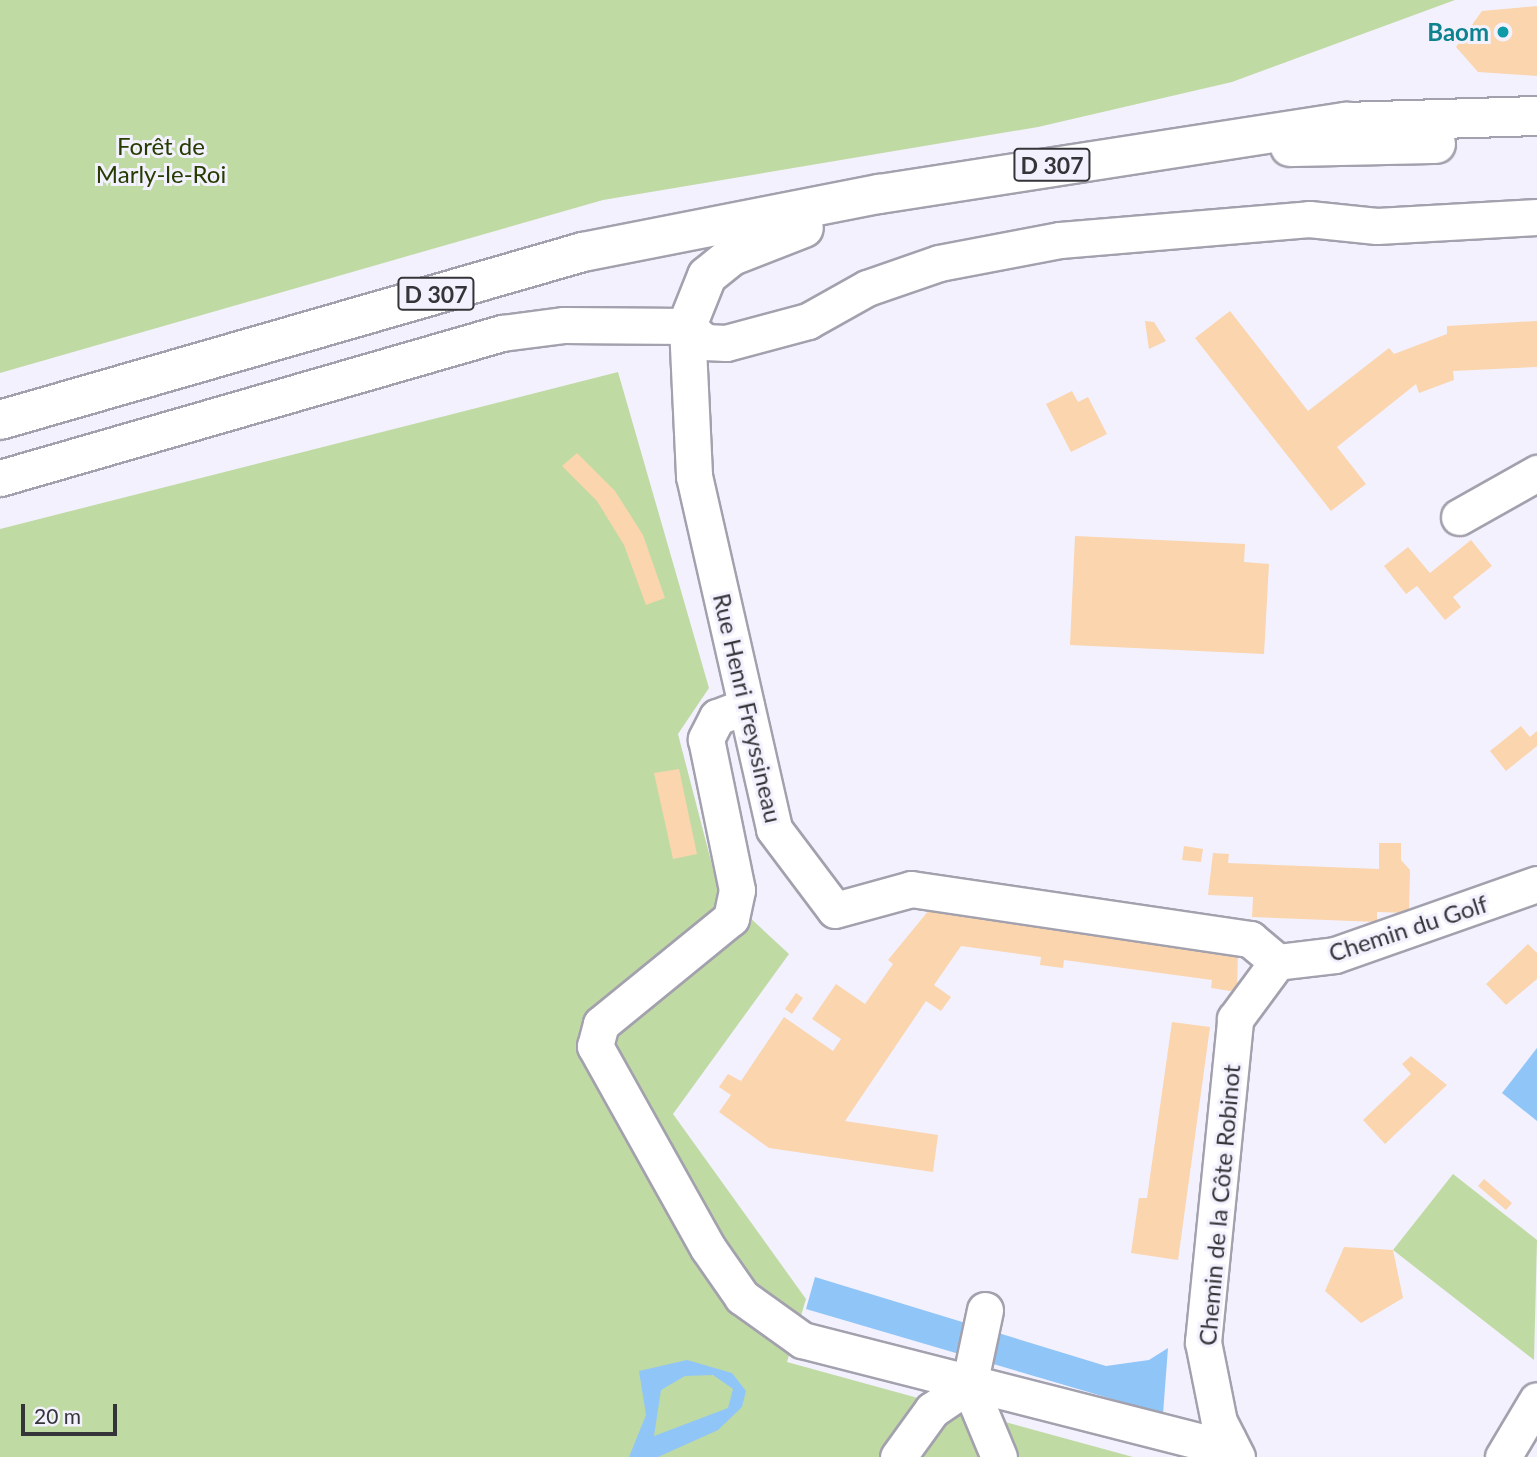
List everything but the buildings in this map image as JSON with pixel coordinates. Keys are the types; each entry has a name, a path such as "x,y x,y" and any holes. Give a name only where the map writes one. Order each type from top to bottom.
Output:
{"main road":[{"name":"D 307","path":"0,420 583,252 879,194 1225,144 1346,122 1537,116"},
{"name":"D 307","path":"1225,144 1350,150 1537,137"},
{"path":"687,326 707,276 732,256 830,221 879,194"}],"street":[{"path":"0,478 502,333 564,325 687,326 705,342 726,343 808,321 867,288 939,263 1060,240 1309,219 1377,226 1537,217"},
{"name":"Rue Henri Freyssineau","path":"687,326 694,475 774,829 835,910 911,889 1250,939 1277,962"},
{"path":"1459,517 1537,473"},
{"path":"746,706 717,717 706,739 737,890 731,918 601,1024 595,1046 742,1297 802,1340 969,1377 1205,1443 1232,1448"},
{"name":"Chemin du Golf","path":"1277,962 1335,955 1537,884"},
{"name":"Chemin de la Côte Robinot","path":"1232,1448 1203,1342 1235,1019 1277,962"},
{"path":"982,1316 969,1377 999,1457"},
{"path":"898,1457 932,1410 969,1377"},
{"path":"1503,1457 1537,1400"}],"green space":[{"name":"Forêt de Marly-le-Roi","path":"0,0 1455,0 1232,82 1038,127 603,200 0,373"},
{"path":"618,372 709,688 678,734 718,888 789,954 673,1114 806,1299 787,1362 1133,1457 0,1457 0,529"},
{"path":"1453,1174 1537,1240 1534,1360 1393,1250"}],"water":[{"path":"1537,1048 1537,1121 1502,1093"},
{"path":"815,1277 1106,1366 1149,1360 1168,1348 1163,1414 806,1309"},
{"path":"687,1360 732,1373 746,1391 742,1407 718,1430 658,1457 629,1457 646,1415 639,1371","holes":["713,1375 733,1389 728,1408 654,1436 661,1390 685,1376"]}],"place":[{"name":"Baom","path":"1503,32"}]}
